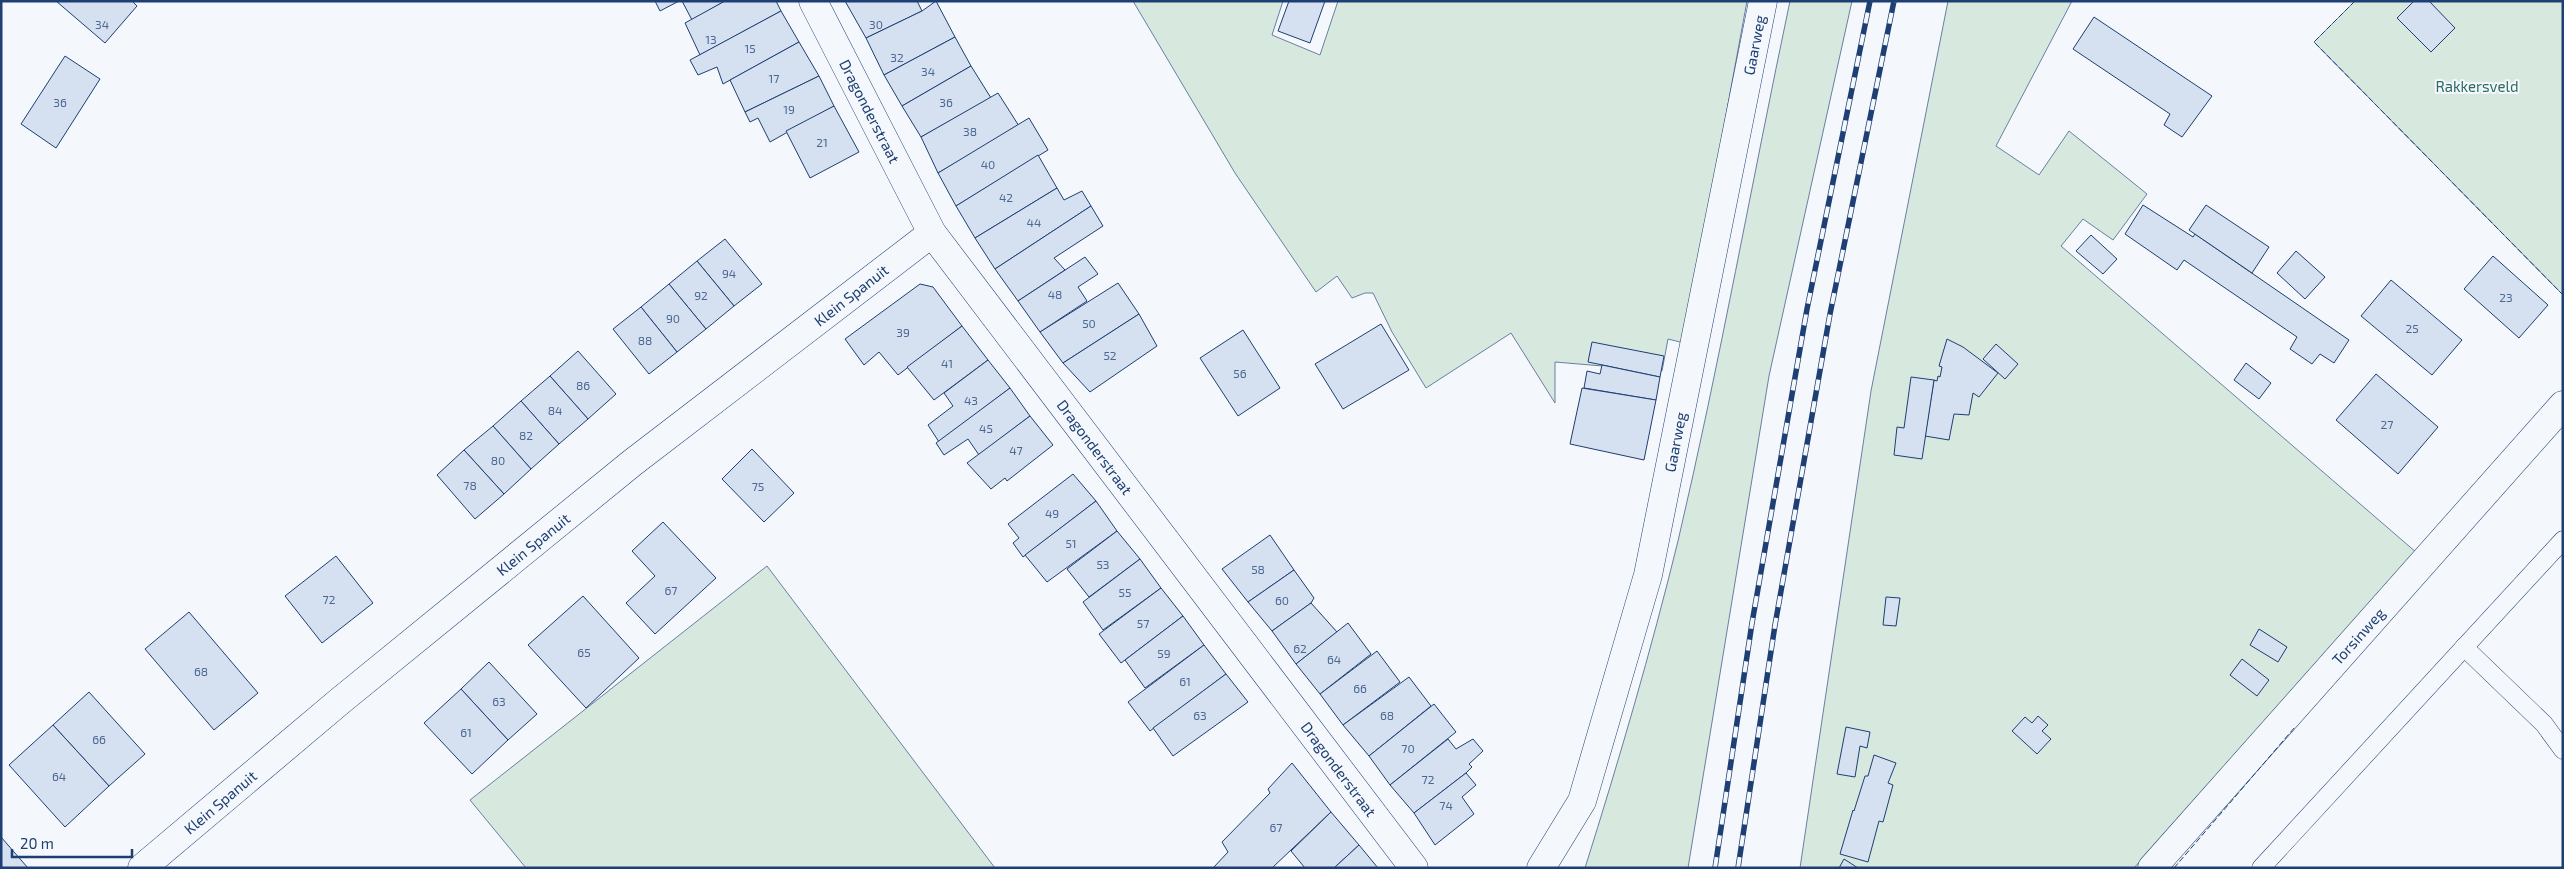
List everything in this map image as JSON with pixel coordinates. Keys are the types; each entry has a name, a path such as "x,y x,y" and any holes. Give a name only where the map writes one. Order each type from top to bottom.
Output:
{"street":[{"name":"Dragonderstraat","path":"813,1 932,233 1414,868"},
{"name":"Gaarweg","path":"1541,868 1582,801 1648,575 1763,1"},
{"name":"Klein Spanuit","path":"142,868 340,702 632,463 932,233"},
{"name":"Torsinweg","path":"2152,868 2563,405"}],"lane":[{"path":"2261,868 2563,540"},
{"path":"2464,647 2544,724 2563,750"}],"green space":[{"path":"1133,1 1283,1 1272,35 1320,55 1338,1 1747,1 1684,343 1668,339 1662,371 1555,362 1555,403 1511,333 1426,388 1392,332 1373,293 1365,293 1352,298 1337,276 1316,292 1235,173"},
{"path":"1790,1 1852,1 1769,376 1688,868 1585,868 1634,705 1678,541 1722,339"},
{"path":"1948,1 2072,1 1996,146 2039,175 2069,131 2147,194 2113,240 2083,219 2061,246 2417,553 2134,868 1800,868 1871,391"},
{"name":"Rakkersveld","path":"2355,1 2563,1 2563,295 2314,42"},
{"path":"767,566 995,868 526,868 470,800"}],"building":[{"path":"56,1 132,1 137,6 105,43"},
{"path":"655,1 679,1 660,11"},
{"path":"682,1 725,1 692,20"},
{"path":"725,1 776,1 781,11 700,55 685,23"},
{"path":"845,1 917,1 922,11 866,38"},
{"path":"936,1 955,37 884,75 866,38 922,11"},
{"path":"1289,1 1325,1 1310,43 1278,31"},
{"path":"2414,1 2429,1 2455,28 2431,52 2397,18"},
{"path":"781,11 799,42 723,84 717,67 698,75 690,60"},
{"path":"2094,17 2212,96 2182,137 2164,125 2170,114 2073,49"},
{"path":"955,37 971,66 902,106 884,75"},
{"path":"799,42 819,76 745,112 730,80"},
{"path":"65,56 100,79 56,148 21,124"},
{"path":"971,66 991,98 921,137 902,106"},
{"path":"819,76 834,106 770,142 758,118 750,122 745,112"},
{"path":"998,93 1019,126 938,173 921,137"},
{"path":"834,106 859,152 810,178 786,131"},
{"path":"1029,118 1048,150 956,206 938,173"},
{"path":"1038,155 1057,188 975,238 956,206"},
{"path":"1057,188 1064,200 1082,191 1091,206 995,269 975,238"},
{"path":"2143,205 2193,237 2195,234 2349,340 2334,363 2320,354 2312,364 2290,349 2297,337 2184,260 2177,270 2125,234"},
{"path":"2206,205 2269,247 2252,273 2189,230"},
{"path":"1091,206 1103,226 1054,258 1065,270 1018,301 995,269"},
{"path":"2091,235 2117,259 2103,274 2076,251"},
{"path":"725,239 762,284 734,306 697,261"},
{"path":"2296,251 2325,277 2305,299 2277,273"},
{"path":"2493,256 2548,305 2519,338 2464,289"},
{"path":"1085,257 1098,274 1078,287 1087,301 1040,332 1018,301"},
{"path":"697,261 734,306 706,329 669,284"},
{"path":"2391,280 2462,340 2432,375 2361,316"},
{"path":"1118,283 1139,314 1063,363 1040,332"},
{"path":"669,284 706,329 677,352 641,307"},
{"path":"920,284 933,287 962,326 898,375 879,352 864,365 845,339"},
{"path":"641,307 677,352 649,374 613,329"},
{"path":"1139,314 1157,346 1090,392 1063,363"},
{"path":"1381,324 1409,370 1343,409 1315,364"},
{"path":"962,326 988,360 934,400 907,367"},
{"path":"1243,330 1280,388 1238,416 1200,358"},
{"path":"1947,339 1963,347 1998,373 1979,397 1973,393 1969,415 1954,414 1949,440 1925,436 1934,380 1937,381 1938,376 1940,377 1942,367 1939,366"},
{"path":"1592,342 1664,356 1660,377 1588,362"},
{"path":"1996,344 2018,364 2005,379 1983,359"},
{"path":"578,351 616,394 588,419 550,376"},
{"path":"988,360 1010,388 939,442 928,425 953,406 944,393"},
{"path":"2246,363 2271,383 2259,399 2234,380"},
{"path":"1602,365 1660,377 1656,400 1584,388 1587,371 1600,374"},
{"path":"2376,374 2438,427 2398,474 2336,420"},
{"path":"550,376 588,419 559,444 521,401"},
{"path":"1911,377 1934,380 1922,459 1894,455 1897,427 1904,428"},
{"path":"1010,388 1030,416 979,455 968,439 944,455 936,443"},
{"path":"1582,388 1656,400 1644,460 1570,444"},
{"path":"521,401 559,444 531,469 493,426"},
{"path":"1030,416 1053,445 1007,481 1005,478 991,489 967,463"},
{"path":"493,426 531,469 504,494 464,450"},
{"path":"752,449 794,493 764,522 722,479"},
{"path":"464,450 504,494 475,519 437,475"},
{"path":"1073,474 1096,501 1023,557 1013,543 1019,538 1008,524"},
{"path":"1096,501 1117,531 1047,582 1025,555"},
{"path":"663,522 716,578 655,634 626,603 655,576 632,551"},
{"path":"1117,531 1140,559 1089,597 1067,569"},
{"path":"1270,535 1294,570 1248,602 1222,569"},
{"path":"336,556 373,603 322,643 285,596"},
{"path":"1140,559 1161,588 1103,630 1083,602"},
{"path":"1294,570 1314,598 1311,603 1272,631 1248,602"},
{"path":"1161,588 1183,616 1121,663 1099,634"},
{"path":"583,596 639,658 586,708 528,645"},
{"path":"1886,597 1900,598 1896,626 1883,625"},
{"path":"1311,603 1337,632 1296,664 1272,631"},
{"path":"189,612 258,693 214,730 145,649"},
{"path":"1183,616 1204,645 1145,688 1125,660"},
{"path":"1348,623 1371,654 1320,694 1296,664"},
{"path":"2259,629 2287,647 2278,662 2250,645"},
{"path":"1204,645 1226,674 1150,731 1128,702"},
{"path":"1377,651 1400,682 1343,725 1320,694"},
{"path":"2242,659 2269,680 2257,696 2230,675"},
{"path":"489,662 537,714 508,740 461,689"},
{"path":"1226,674 1248,702 1173,756 1153,728"},
{"path":"1409,677 1431,706 1369,756 1343,725"},
{"path":"461,689 508,740 472,774 424,723"},
{"path":"89,692 145,754 109,786 53,725"},
{"path":"1434,704 1456,732 1390,785 1369,756"},
{"path":"2038,716 2048,725 2042,731 2051,739 2037,754 2012,731 2025,717 2032,723"},
{"path":"53,725 109,786 65,827 9,765"},
{"path":"1846,727 1870,732 1867,748 1860,746 1855,777 1837,774"},
{"path":"1448,739 1456,749 1473,739 1483,751 1469,764 1472,767 1466,773 1414,813 1390,785"},
{"path":"1874,755 1896,763 1888,783 1893,785 1883,822 1879,821 1868,862 1840,854 1853,810 1865,776 1868,776"},
{"path":"1292,763 1331,812 1272,868 1213,868 1228,852 1222,842 1270,793 1268,789"},
{"path":"1466,773 1476,785 1462,797 1474,814 1435,845 1414,813"},
{"path":"1331,812 1359,845 1334,868 1305,868 1291,851"},
{"path":"1,837 28,868 1,868"},
{"path":"1359,845 1378,868 1334,868"},
{"path":"1844,859 1858,868 1839,868"}],"railway":[{"path":"1715,868 1752,623 1807,309 1870,1"},
{"path":"1738,868 1775,625 1830,314 1894,1"}],"fence":[{"path":"2355,1 2314,42 2563,295"},
{"path":"2174,868 2295,727"}]}
